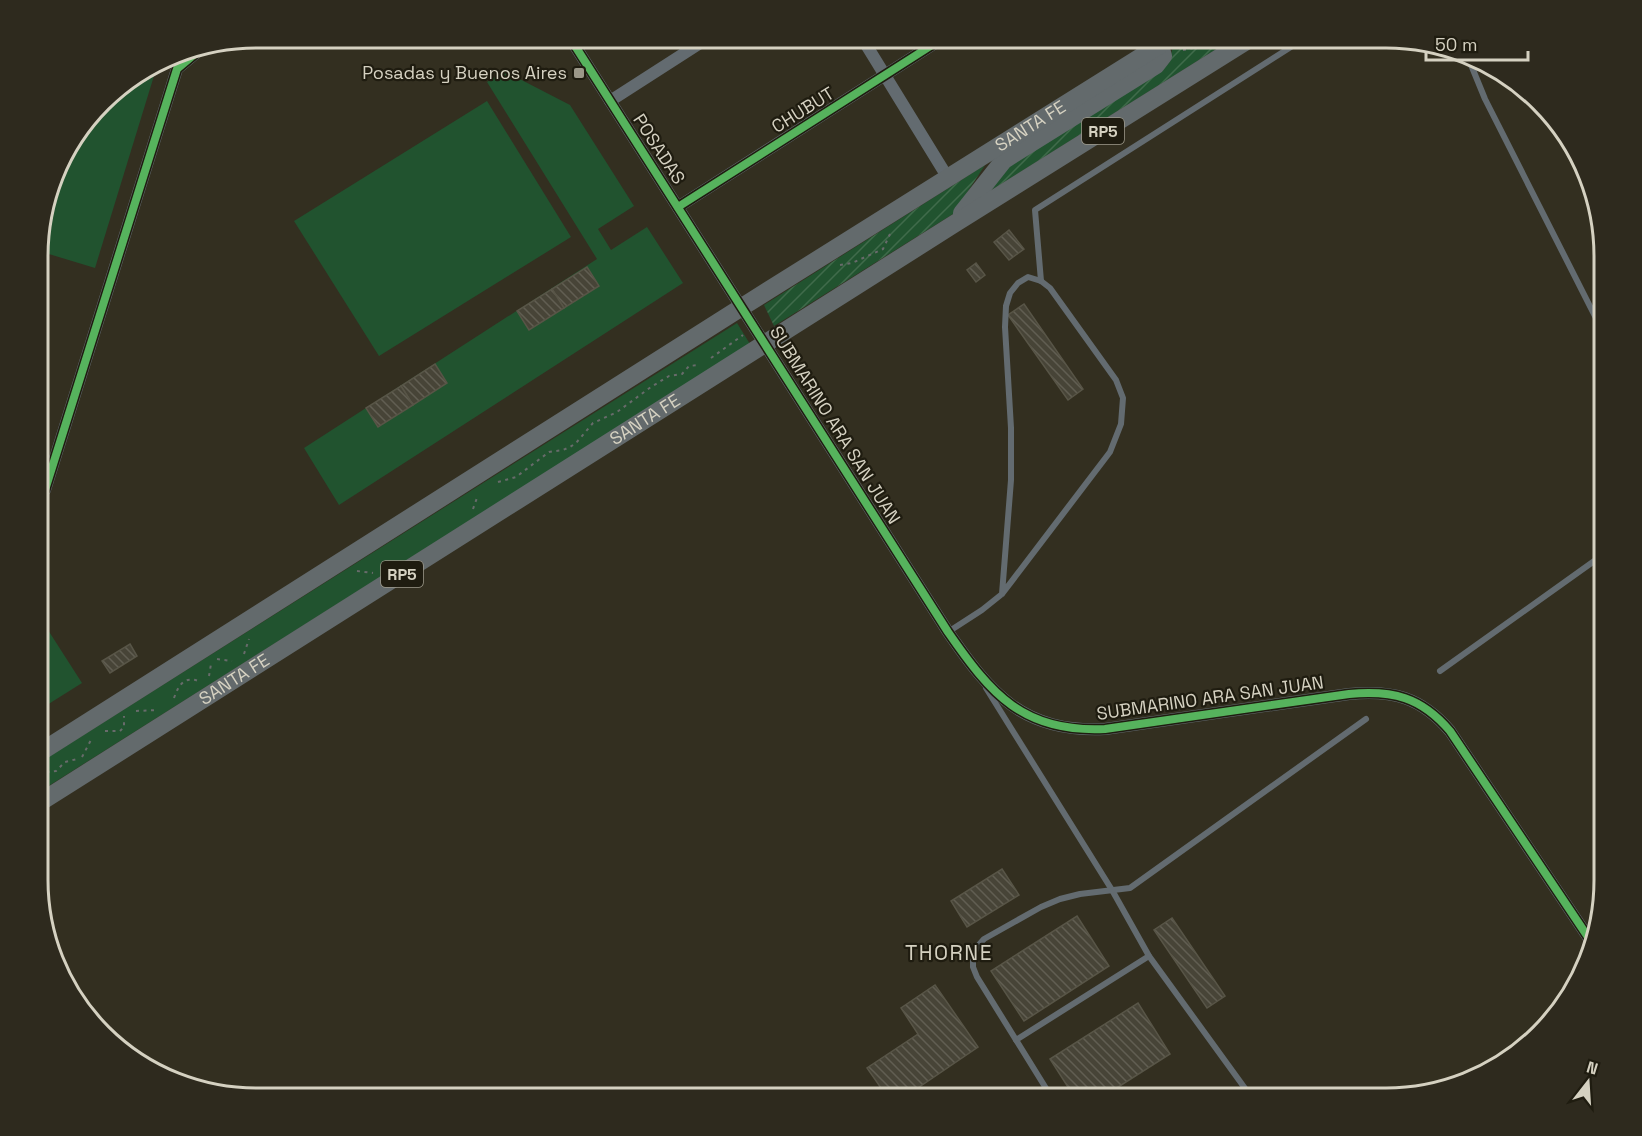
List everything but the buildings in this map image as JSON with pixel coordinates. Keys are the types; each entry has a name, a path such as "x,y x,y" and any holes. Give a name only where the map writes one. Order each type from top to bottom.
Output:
{"main road":[{"name":"SANTA FE","path":"48,747 1154,48"},
{"path":"954,224 1004,160 1156,65 1162,56 1164,48"},
{"name":"SANTA FE","path":"48,797 954,224 1248,48"}],"street":[{"name":"POSADAS","path":"576,48 742,307"},
{"path":"610,101 692,48"},
{"path":"868,48 948,178"},
{"name":"CHUBUT","path":"678,207 927,48"},
{"path":"48,480 177,69 189,59"},
{"name":"SUBMARINO ARA SAN JUAN","path":"742,307 948,632 976,672 1017,710 1037,720 1080,730 1105,729 1349,694 1389,693 1407,698 1424,706 1450,731 1587,935"}],"lane":[{"path":"1041,281 1035,210 1289,48"},
{"path":"1472,67 1485,99 1594,314"},
{"path":"948,632 1002,594 1110,452 1121,424 1123,398 1116,381 1050,288 1041,281 1028,278 1018,283 1010,293 1006,306 1011,480 1002,594"},
{"path":"1440,671 1594,561"},
{"path":"976,672 1112,890 1149,956 1245,1088"},
{"path":"1046,1088 973,967 977,947 984,939 1051,903 1080,894 1130,888 1366,719"},
{"path":"1016,1040 1149,956"}],"path":[{"path":"837,265 852,262 883,249 892,229"},
{"path":"494,482 516,477 549,452 570,447 593,423 617,412 669,376 682,374 689,366 706,363 754,326"},
{"path":"471,513 480,488"},
{"path":"349,570 375,573"},
{"path":"242,656 251,632"},
{"path":"171,702 178,687 185,680 192,678 207,681 210,664 213,661 221,658 236,660"},
{"path":"132,708 134,711 163,708"},
{"path":"1099,715 1133,711"},
{"path":"100,732 117,732 122,729 126,722 123,714 126,713"},
{"path":"48,772 56,771 69,760 82,757 96,734"}],"green space":[{"path":"1173,48 1218,48 982,196 1005,167 1169,63"},
{"path":"504,71 570,105 634,206 598,229 611,250 647,227 683,283 339,505 304,448 597,259 487,82"},
{"path":"154,75 95,268 48,254 52,215 59,189 69,164 91,129 119,100"},
{"path":"487,101 571,237 379,356 294,221"},
{"path":"985,165 953,214 774,326 764,305"},
{"path":"737,323 750,344 48,786 48,757"},
{"path":"48,630 82,683 48,704"}],"cycle path":[{"path":"576,48 948,632 979,674 995,691 1012,705 1031,716 1052,724 1076,729 1105,729 1349,694 1379,693 1405,698 1428,710 1450,731 1587,935"},
{"path":"678,207 927,48"},
{"path":"48,480 177,69 189,59"}],"place":[{"name":"Posadas y Buenos Aires","path":"579,73"}],"district":[{"name":"THORNE","path":"949,953"}]}
